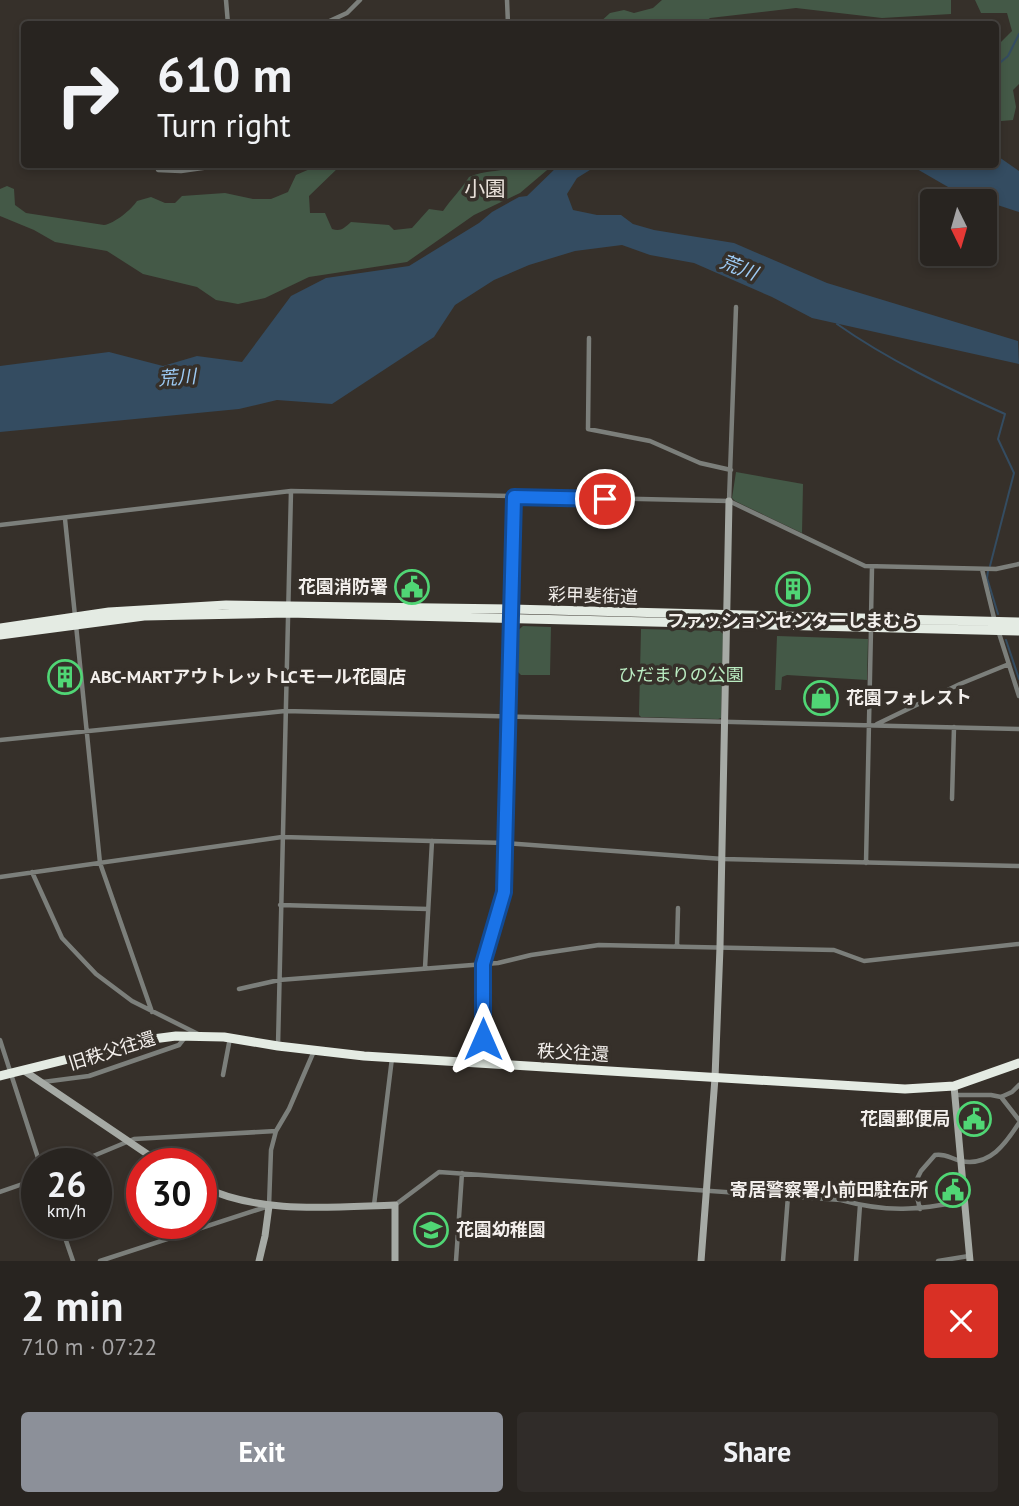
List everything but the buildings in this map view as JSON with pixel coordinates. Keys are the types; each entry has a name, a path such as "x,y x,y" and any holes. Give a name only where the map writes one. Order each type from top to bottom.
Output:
{"highway":[{"name":"彩甲斐街道","path":"288,609 511,620 728,620"},
{"name":"彩甲斐街道","path":"0,628 75,620 288,609 511,609 871,624 996,626 1019,622"},
{"name":"彩甲斐街道","path":"0,635 75,620"},
{"name":"彩甲斐街道","path":"996,626 1019,631"},
{"name":"秩父往還","path":"5,1074 145,1040 186,1036 230,1037 314,1051 392,1058 905,1089 954,1090 1019,1063"}],"street":[{"path":"226,0 228,21"},
{"path":"330,21 347,13 360,0"},
{"path":"507,0 508,21"},
{"path":"158,168 171,172 200,168"},
{"path":"701,1261 715,1078 720,947 729,501 736,307"},
{"path":"589,338 588,429 650,440 700,463 732,470"},
{"path":"278,1046 291,491"},
{"path":"0,525 291,491 729,501 865,566 987,569 1019,564"},
{"path":"483,1064 483,964 504,892 514,497"},
{"path":"65,519 100,863 152,1012"},
{"path":"866,863 872,567"},
{"path":"987,569 996,626 1019,696"},
{"path":"877,725 949,688 1009,664"},
{"path":"0,740 285,711 1019,729"},
{"path":"952,799 954,727"},
{"path":"0,877 282,837 506,843 723,859 1019,866"},
{"path":"425,968 432,841"},
{"path":"32,872 62,938 96,975 152,1012 203,1036"},
{"path":"280,905 428,909"},
{"path":"677,946 678,908"},
{"path":"239,989 279,980 498,963 599,945 834,950 864,961 1019,944"},
{"name":"旧秩父往還","path":"41,1083 89,1076 179,1045 186,1036"},
{"path":"223,1075 230,1037"},
{"path":"0,1040 5,1074 34,1148"},
{"path":"259,1261 269,1206 271,1150 276,1131 289,1109 314,1051"},
{"path":"373,1206 392,1058"},
{"path":"23,1070 137,1148"},
{"path":"1001,1097 1019,1085"},
{"path":"920,1209 914,1185 921,1171 935,1155 947,1154 961,1161 980,1161 998,1151 1019,1122 1001,1097 954,1090 961,1161 964,1201 970,1259 938,1261"},
{"path":"110,1148 126,1141 276,1131"},
{"path":"217,1192 269,1206 395,1205 439,1171 841,1200 860,1205 920,1209 964,1201"},
{"path":"456,1261 462,1173"},
{"path":"0,1192 21,1185"},
{"path":"783,1261 788,1196"},
{"path":"395,1205 395,1261"},
{"path":"856,1261 860,1205"},
{"path":"100,1261 269,1206"},
{"path":"65,1239 73,1261"}],"green space":[{"path":"662,0 951,0 951,14 882,18 796,8 710,18 706,21 601,21 610,13 624,10 634,13 653,8"},
{"path":"975,0 1019,0 1019,84 1013,90 1016,107 1013,120 999,120 999,44 1012,31 1007,13 981,13"},
{"path":"312,168 338,168 309,196 310,213 325,213 332,229 344,228 351,222 389,225 394,230 412,228 429,209 443,211 469,177 510,168 549,168 520,193 474,215 407,262 309,277 265,298 238,304 216,300 197,287 143,274 107,251 55,242 0,216 0,189 7,186 14,189 15,205 26,213 104,225 122,216 137,201 151,197 165,203 175,203 182,196 225,193 253,199 271,199 288,192 296,175"},
{"path":"736,472 803,484 802,533 735,501 732,498"},
{"path":"523,626 551,627 550,675 521,675 516,670 516,632"},
{"name":"ひだまりの公園","path":"641,629 720,631 723,634 721,718 639,715"},
{"path":"777,636 868,639 867,680 787,675 782,677 781,690 775,690"}],"water":[{"path":"999,157 1019,171 1019,212 998,205 998,189 952,189 915,168 999,168"},
{"name":"荒川","path":"556,168 593,168 577,178 567,194 573,210 597,215 621,215 633,224 654,230 734,243 827,283 1018,341 1019,364 812,318 772,297 694,263 650,255 622,245 575,251 529,265 494,280 455,305 434,337 332,404 277,400 239,409 0,432 0,366 109,352 163,366 197,356 242,362 291,296 326,278 409,266 479,223 492,212 519,197 527,196"}],"waterway":[{"path":"999,64 1008,56 1019,34"},
{"path":"837,324 918,373 1005,414 998,439 1014,473 990,566"},
{"path":"988,571 987,578 998,614"},
{"path":"1006,640 1019,679"}],"place":[{"name":"花園消防署","path":"412,587"},
{"name":"ファッションセンターしまむら","path":"793,589"},
{"name":"ABC-MARTアウトレットLCモール花園店","path":"65,677"},
{"name":"花園フォレスト","path":"821,698"},
{"name":"花園郵便局","path":"974,1119"},
{"name":"寄居警察署小前田駐在所","path":"953,1190"},
{"name":"花園幼稚園","path":"431,1230"}],"district":[{"name":"小園","path":"485,189"}],"route":[{"path":"483,1039 483,964 504,892 514,497 605,499"}]}
